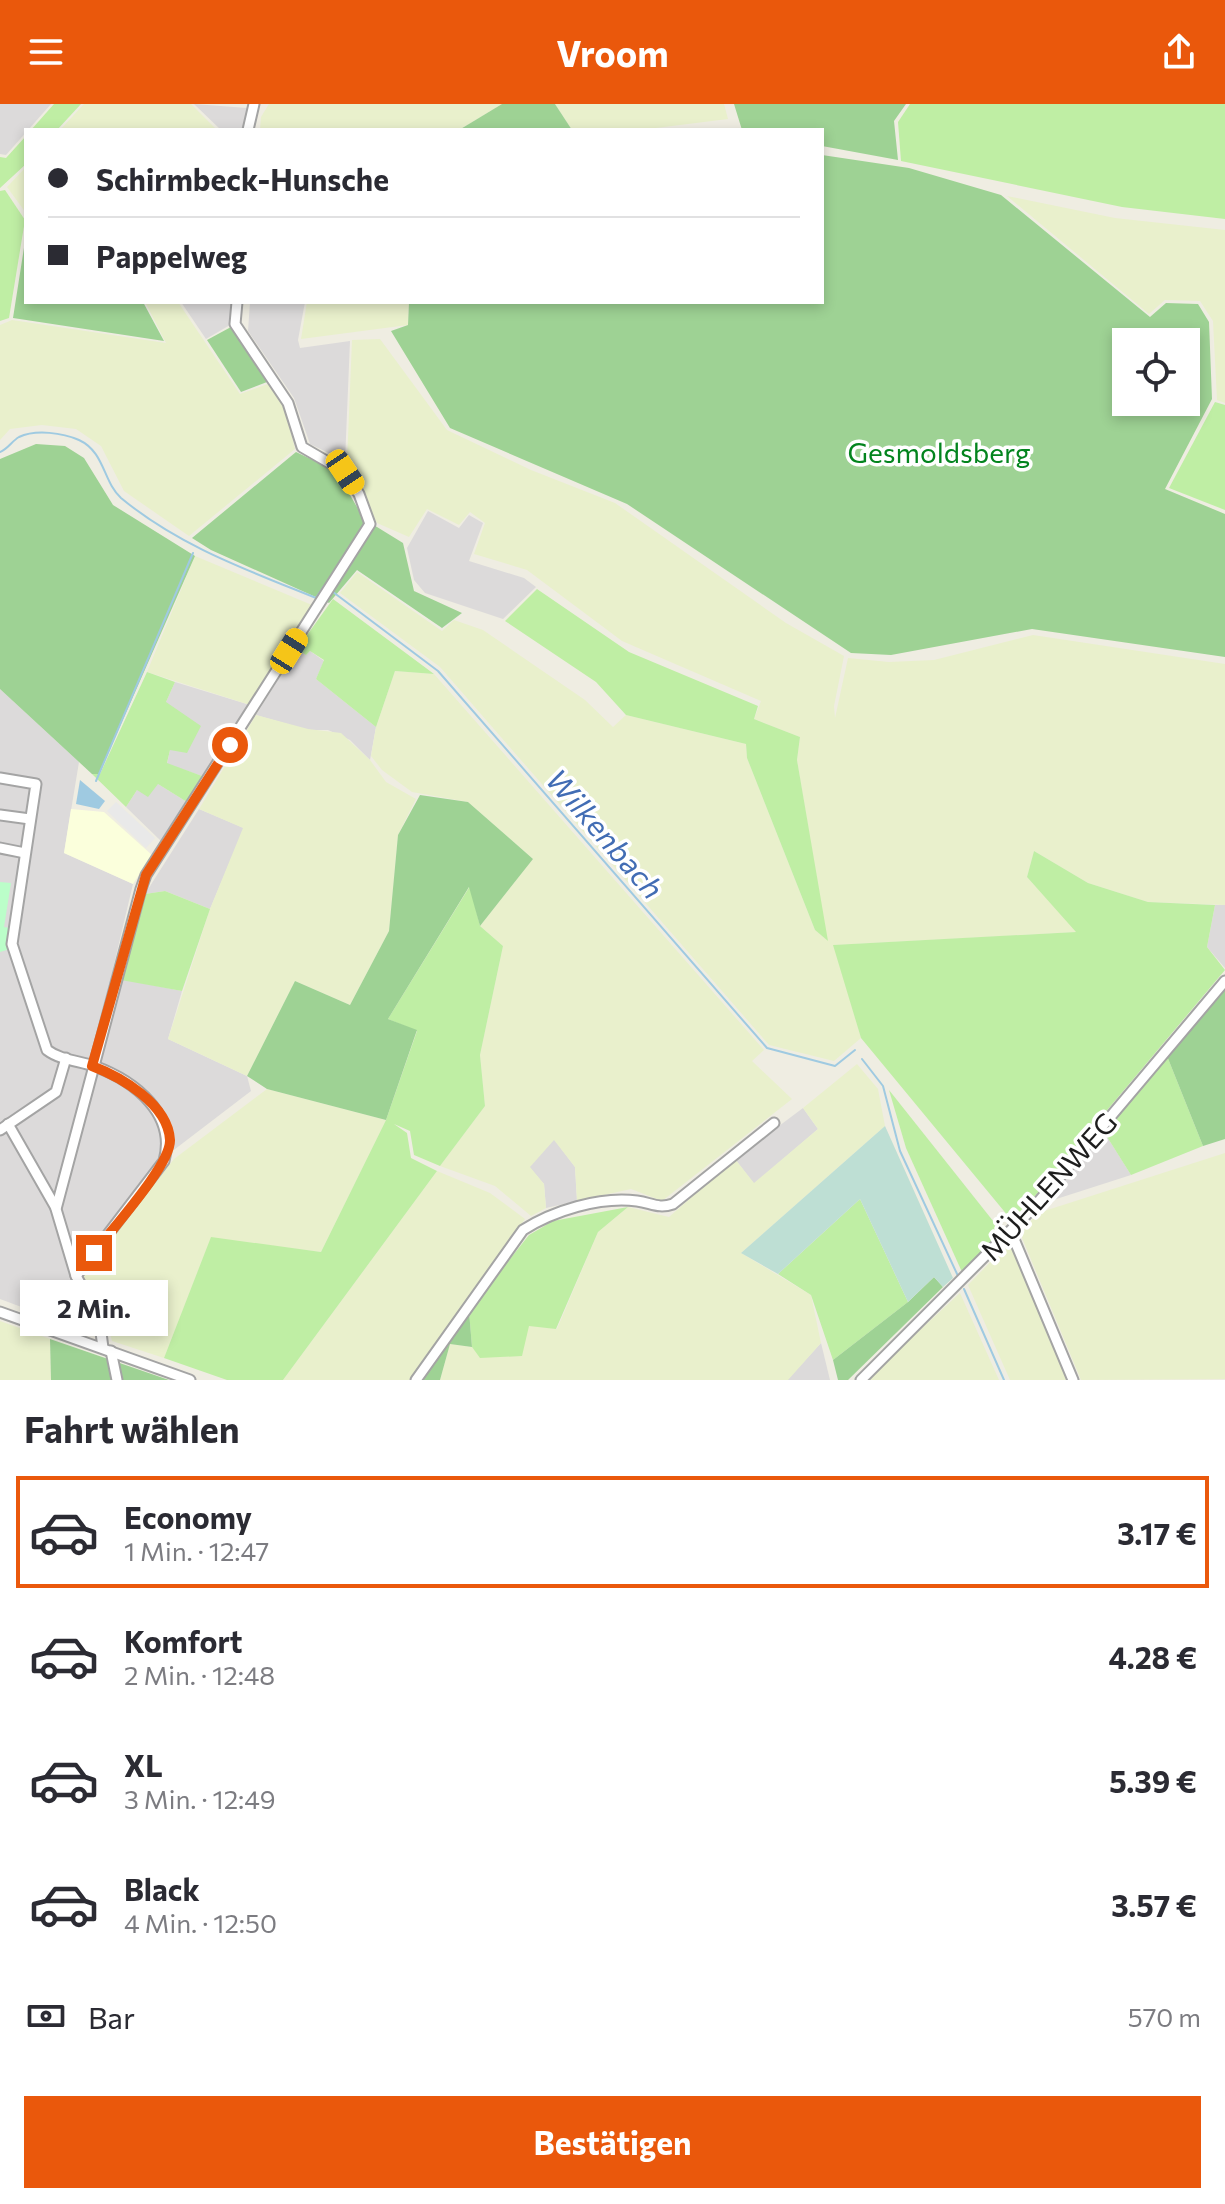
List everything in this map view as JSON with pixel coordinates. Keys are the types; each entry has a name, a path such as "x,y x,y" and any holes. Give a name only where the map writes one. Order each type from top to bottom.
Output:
{"street":[{"path":"248,128 254,104"},
{"path":"56,1209 92,1066 146,875 370,524 359,494 345,472 302,447 288,403 235,324 237,304"},
{"path":"0,778 36,784 12,944 47,1050 113,1074 140,1092 163,1121 170,1141 164,1161 76,1276"},
{"path":"0,815 30,819"},
{"path":"0,848 25,853"},
{"name":"MÜHLENWEG","path":"861,1380 1011,1232 1225,981"},
{"path":"66,1058 56,1092 4,1127 56,1209 76,1276 99,1317 117,1380"},
{"path":"416,1380 523,1230 547,1215 610,1200 638,1201 660,1209 673,1204 774,1123"},
{"path":"1011,1232 1073,1380"},
{"path":"0,1312 190,1380"}],"shaded area":[{"path":"0,104 51,104 30,128 24,128 24,135 6,155 0,154"},
{"path":"84,104 191,104 215,128 62,128"},
{"path":"194,104 247,108 243,128 219,128"},
{"path":"269,104 502,104 462,128 260,128 261,117"},
{"path":"555,104 724,104 728,119 656,128 571,128"},
{"path":"24,169 24,210 7,187"},
{"path":"1007,196 1115,218 1225,230 1225,403 1217,400 1213,321 1200,301 1165,300 1149,314"},
{"path":"146,304 179,304 240,394 268,384 284,405 295,449 189,536 124,491 101,446 76,429 42,425 10,429 0,440 0,325 12,320 166,343"},
{"path":"182,304 232,304 230,325 206,339"},
{"path":"250,304 305,304 298,340 300,348 350,341 345,461 310,444 294,398 248,331"},
{"path":"307,304 409,304 408,325 301,339"},
{"path":"380,339 447,430 531,470 615,503 786,623 844,656 834,706 835,718 848,658 889,662 934,660 1033,635 1225,664 1225,905 1148,902 1088,883 1034,851 1027,877 1077,932 834,945 861,1038 834,1061 769,1045 440,667 340,593 357,572 442,631 454,620 483,630 585,700 613,727 626,715 746,744 747,758 815,930 827,940 797,760 800,737 754,719 761,701 622,641 527,570 474,554 485,523 470,512 459,525 427,509 409,537 377,523 347,462 352,340"},
{"path":"428,511 459,528 469,515 483,523 469,561 524,578 536,587 503,619 425,593 414,580 407,548"},
{"path":"195,556 312,605 250,705 147,672"},
{"path":"297,649 306,655 310,651 324,661 316,679 376,727 370,760 350,740 328,730 308,730 256,715"},
{"path":"395,671 434,674 764,1050 752,1061 792,1099 662,1201 631,1189 577,1201 575,1167 554,1140 530,1167 544,1184 546,1208 531,1216 495,1186 440,1166 485,1106 480,1055 503,946 480,926 533,859 468,802 412,792 382,770 371,756 376,727"},
{"path":"175,682 250,705 202,776 167,764 170,750 166,702"},
{"path":"0,689 79,762 64,853 133,884 111,977 182,991 168,1039 247,1076 251,1091 162,1159 73,1276 97,1318 99,1336 0,1299"},
{"path":"256,715 308,729 341,733 370,760 386,782 416,799 398,835 389,931 350,1005 295,981 247,1076 168,1039 210,909 243,828 199,809"},
{"path":"80,780 105,801 99,809 76,804"},
{"path":"158,784 187,802 162,842 126,807 137,790"},
{"path":"116,802 155,838 146,848 107,811"},
{"path":"71,809 104,812 152,855 133,884 64,853"},
{"path":"199,809 244,828 210,909 165,891 145,894"},
{"path":"1215,905 1225,905 1225,968 1207,947"},
{"path":"857,1064 878,1089 885,1126 741,1253 811,1295 821,1343 788,1380 440,1380 450,1344 472,1347 481,1358 529,1325 557,1329 598,1232 628,1207 669,1217 735,1159 754,1183 818,1129 803,1108"},
{"path":"267,1089 386,1120 321,1252 211,1238 164,1358 112,1341 105,1314 83,1276 174,1159"},
{"path":"803,1108 818,1129 754,1184 735,1159"},
{"path":"885,1126 953,1278 943,1287 934,1277 908,1302 860,1199 778,1274 741,1253"},
{"path":"1104,1132 1131,1175 1047,1202 1044,1198"},
{"path":"554,1139 575,1167 577,1201 546,1208 544,1184 529,1167"},
{"path":"1225,1153 1225,1379 1081,1380 1020,1233 1038,1213"},
{"path":"437,1171 490,1193 525,1219 409,1380 283,1380"},
{"path":"1009,1243 1068,1380 1010,1380 968,1285"},
{"path":"960,1293 999,1380 866,1380"},
{"path":"0,1321 50,1339 51,1380 0,1380"},
{"path":"821,1343 830,1380 788,1380 788,1379"}],"green space":[{"path":"54,104 81,104 59,128 33,128"},
{"path":"502,104 555,104 571,128 462,128"},
{"path":"734,104 906,104 894,121 898,160 824,146 824,128 741,128"},
{"path":"910,104 1225,104 1225,219 1122,207 901,161 898,122"},
{"path":"24,138 24,166 0,188 0,157 6,158"},
{"name":"Gesmoldsberg","path":"824,155 909,168 1001,195 1150,317 1166,303 1198,304 1209,322 1212,399 1165,489 1225,514 1225,657 1032,629 891,655 851,653 627,504 450,428 391,331 408,325 409,304 824,304"},
{"path":"5,190 24,218 24,226 9,318 0,321 0,191"},
{"path":"24,248 24,304 144,304 164,341 13,318"},
{"path":"231,327 267,382 241,392 207,340"},
{"path":"1215,402 1225,405 1225,510 1169,488"},
{"path":"36,444 65,446 84,458 113,505 195,556 99,774 92,774 0,689 0,459"},
{"path":"296,452 336,471 364,519 403,543 414,591 462,613 442,628 357,570 329,603 211,550 192,538"},
{"path":"537,589 629,652 758,706 754,719 800,737 797,760 828,941 815,930 747,758 746,744 626,715 596,682 505,621"},
{"path":"333,599 434,674 395,671 376,727 316,679 324,660 310,651 306,655 297,649"},
{"path":"147,672 175,682 166,702 201,726 187,753 170,750 167,763 202,776 187,802 158,784 148,797 137,790 126,807 92,774 100,774"},
{"path":"420,795 468,802 533,859 480,926 469,887 388,1019 417,1030 386,1120 267,1089 247,1076 295,981 350,1005 389,931 398,835"},
{"path":"1034,851 1088,883 1148,902 1215,905 1207,947 1225,970 1013,1222 861,1038 833,945 1076,932 1027,877"},
{"path":"0,882 11,883 4,927 10,928 10,949 0,952"},
{"path":"470,886 480,926 503,946 480,1055 485,1106 440,1166 414,1155 410,1131 394,1124 407,1133 411,1158 437,1171 283,1380 227,1380 164,1358 211,1237 321,1252 386,1120 417,1031 388,1019"},
{"path":"165,891 210,909 182,991 121,980 145,894"},
{"path":"1225,989 1225,1139 1203,1146 1167,1056"},
{"path":"1167,1056 1203,1146 1131,1175 1104,1132"},
{"path":"889,1090 1001,1231 962,1272 906,1148"},
{"path":"860,1199 908,1302 833,1360 811,1295 778,1274"},
{"path":"628,1207 598,1232 556,1329 529,1326 522,1356 480,1358 472,1347 469,1311 529,1235 553,1221"},
{"path":"934,1277 943,1287 848,1380 838,1380 833,1360 908,1302"},
{"path":"469,1311 472,1347 450,1344 440,1380 419,1380"},
{"path":"50,1339 169,1380 51,1380"}],"waterway":[{"name":"Wilkenbach","path":"0,452 19,437 33,433 65,435 79,440 94,452 121,498 166,530 214,556 316,598 324,586"},
{"path":"96,781 193,553"},
{"name":"Wilkenbach","path":"333,592 438,671 767,1048 835,1066 855,1050"},
{"name":"Wilkenbach","path":"862,1059 883,1086 900,1151 958,1276"},
{"name":"Wilkenbach","path":"964,1289 1004,1380"}],"route":[{"path":"94,1253 164,1161 170,1141 163,1121 147,1099 113,1074 92,1066 132,915 146,875 230,745"}]}
